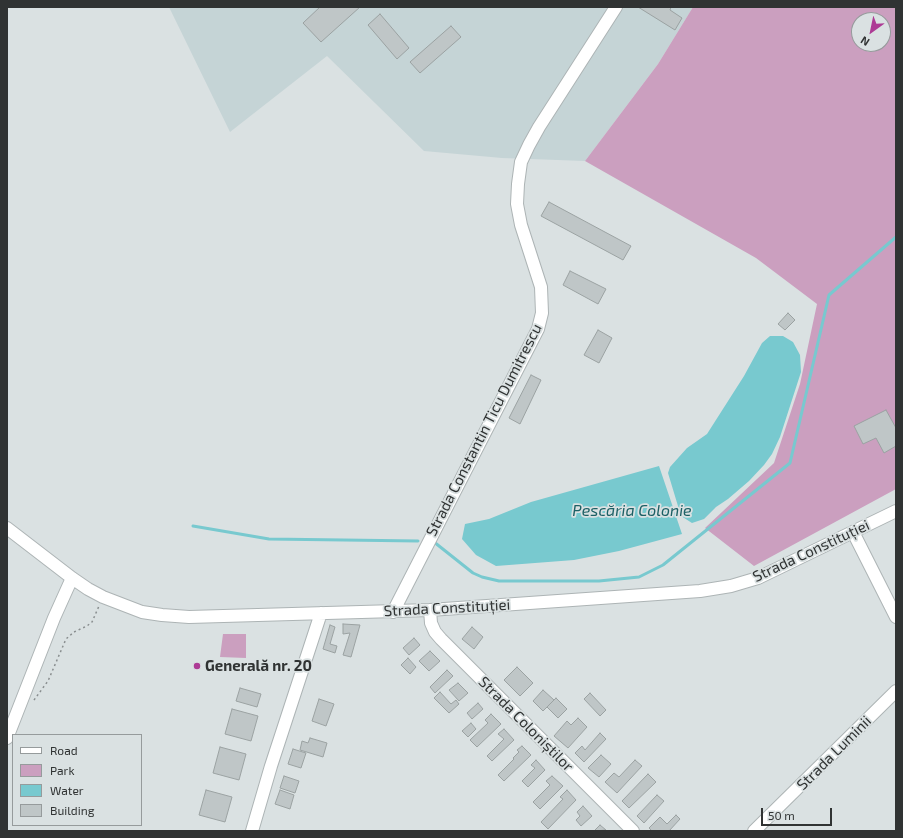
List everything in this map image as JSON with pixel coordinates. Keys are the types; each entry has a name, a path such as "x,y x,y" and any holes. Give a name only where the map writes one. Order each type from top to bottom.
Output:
{"street":[{"name":"Strada Constantin Ticu Dumitrescu","path":"393,612 538,329 542,313 541,287 520,225 518,184 521,162 539,127 616,7"},
{"name":"Strada Constituției","path":"7,528 72,578 103,597 142,612 162,616 189,617 393,612 660,595 700,591 730,586 758,578 896,511"},
{"path":"854,532 896,617"},
{"path":"7,738 54,618 72,578"},
{"name":"Strada Coloniștilor","path":"430,610 431,623 435,632 441,639 633,831"},
{"path":"252,831 271,766 321,613"},
{"name":"Strada Luminii","path":"754,831 896,691"}],"path":[{"path":"18,711 36,698 48,681 66,639 74,632 92,622 103,597"}],"shaded area":[{"path":"169,7 693,7 658,64 585,161 502,158 424,151 327,56 230,132"}],"green space":[{"path":"693,7 896,7 896,489 754,566 705,528 774,463 800,384 817,304 756,258 585,161 658,64"},
{"path":"223,634 246,634 246,658 220,657"}],"water":[{"path":"770,336 783,336 793,342 800,355 801,372 780,437 772,454 749,481 716,507 704,519 692,523 681,516 668,473 670,467 687,448 707,434 744,376 762,343"},
{"name":"Pescăria Colonie","path":"659,466 682,534 619,551 574,560 496,566 476,555 462,539 465,524 489,519 531,502"}],"building":[{"path":"320,7 360,7 321,42 303,23"},
{"path":"638,7 671,7 670,10 682,18 675,30"},
{"path":"380,14 409,48 397,59 368,25"},
{"path":"451,26 461,37 420,73 410,62"},
{"path":"549,202 631,246 623,260 541,216"},
{"path":"570,271 606,289 598,304 563,285"},
{"path":"788,313 795,320 785,330 778,324"},
{"path":"598,330 612,338 599,363 584,355"},
{"path":"531,375 541,380 520,424 509,418"},
{"path":"886,410 896,428 896,446 884,453 876,438 863,444 854,426"},
{"path":"343,624 360,625 351,657 343,655 350,633 343,634"},
{"path":"330,625 335,627 330,644 337,646 335,653 323,649"},
{"path":"472,627 483,637 474,649 462,639"},
{"path":"414,638 420,645 409,655 403,648"},
{"path":"430,651 440,661 429,671 419,661"},
{"path":"408,658 416,667 410,674 401,665"},
{"path":"517,667 533,683 520,696 504,680"},
{"path":"447,670 453,676 435,693 430,687"},
{"path":"458,683 468,693 459,701 449,690"},
{"path":"240,688 261,694 257,707 236,701"},
{"path":"543,690 554,700 543,711 533,701"},
{"path":"440,692 451,704 456,700 459,704 449,713 434,698"},
{"path":"590,693 606,710 600,716 584,699"},
{"path":"556,698 567,709 558,718 547,707"},
{"path":"319,699 334,704 326,726 312,721"},
{"path":"478,703 483,709 472,719 467,713"},
{"path":"232,709 258,716 251,741 225,734"},
{"path":"491,714 501,724 477,747 470,740 488,723 485,720"},
{"path":"578,718 587,727 568,748 554,736 567,721 571,725"},
{"path":"471,723 476,729 468,737 462,731"},
{"path":"504,729 514,740 492,761 487,756 504,739 498,734"},
{"path":"600,733 606,739 584,762 575,753 582,746 585,750"},
{"path":"310,738 327,743 323,757 300,750 302,741 308,743"},
{"path":"522,746 531,755 504,781 498,775 514,759 513,758 519,752 517,750"},
{"path":"220,747 246,754 239,780 213,773"},
{"path":"293,749 306,753 301,768 288,764"},
{"path":"601,755 611,764 599,777 588,768"},
{"path":"536,760 545,770 528,787 522,781 535,768 531,765"},
{"path":"635,760 642,766 617,793 605,782 614,773 619,777"},
{"path":"648,774 656,782 629,808 622,801"},
{"path":"284,776 299,781 295,793 280,788"},
{"path":"552,776 563,786 540,809 533,802 550,785 546,781"},
{"path":"206,790 232,797 225,822 199,815"},
{"path":"280,790 294,795 290,809 275,804"},
{"path":"567,790 576,800 548,829 541,822 563,799 560,797"},
{"path":"657,795 664,801 644,823 637,816"},
{"path":"583,806 592,816 581,826 576,820 580,816 577,812"},
{"path":"676,815 680,819 669,831 652,831 649,828 660,817 667,824"},
{"path":"600,825 606,830 594,831"}],"waterway":[{"path":"434,542 473,573 499,581 599,581 639,577 663,565 790,463 829,295 896,237"},
{"path":"193,526 269,539 418,541"}],"place":[{"name":"Generală nr. 20","path":"197,666"}]}
